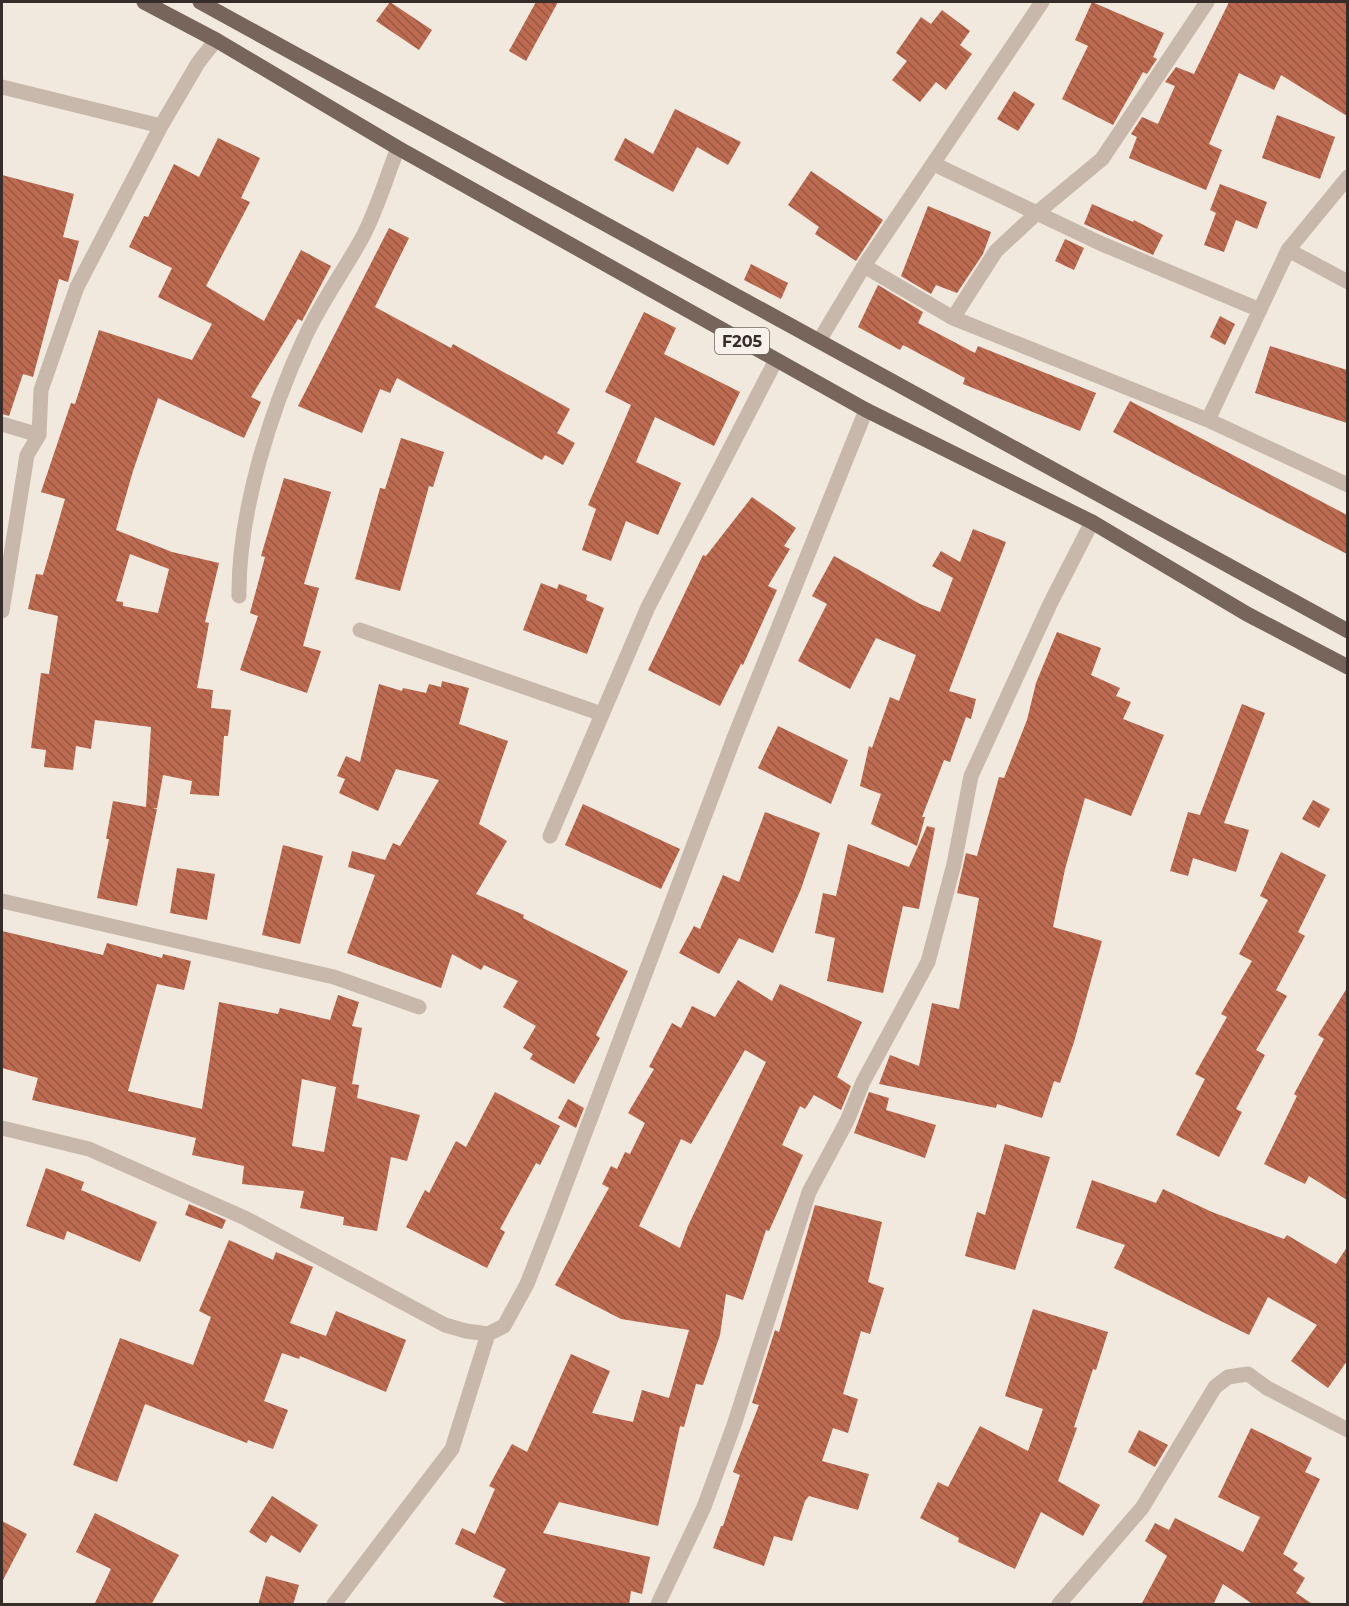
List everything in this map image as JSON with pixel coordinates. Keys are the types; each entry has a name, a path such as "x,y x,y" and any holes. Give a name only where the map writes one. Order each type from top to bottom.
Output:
{"main road":[{"name":"F205","path":"144,2 216,40 398,148 866,410 1092,522 1247,614 1347,667"},
{"name":"F205","path":"200,2 1347,631"}],"street":[{"path":"819,341 864,266 1042,2"},
{"path":"953,318 996,251 1038,212 1102,159 1207,2"},
{"path":"2,610 27,455 39,435 41,390 77,288 161,126 198,63 216,40"},
{"path":"2,87 161,126"},
{"path":"239,596 238,567 256,474 275,409 305,335 363,236 398,148"},
{"path":"938,166 1102,244 1260,310"},
{"path":"1208,420 1288,250 1347,177"},
{"path":"1288,250 1347,282"},
{"path":"864,266 953,318 1208,420 1347,485"},
{"path":"550,836 648,608 776,360"},
{"path":"2,1128 89,1149 245,1218 445,1325 488,1334 504,1326 527,1284 734,738 866,410"},
{"path":"2,424 39,435"},
{"path":"658,1605 704,1508 734,1425 809,1192 847,1121 862,1082 928,962 954,864 971,776 1050,604 1092,522"},
{"path":"360,630 602,714"},
{"path":"2,901 334,977 419,1007"},
{"path":"334,1605 452,1449 488,1334"},
{"path":"1059,1605 1143,1508 1215,1387 1228,1377 1248,1374 1267,1388 1346,1426"}],"building":[{"path":"390,2 432,30 419,50 376,21"},
{"path":"536,2 558,2 526,61 509,51"},
{"path":"1092,2 1164,33 1153,57 1157,59 1147,74 1143,72 1113,125 1062,99 1088,46 1075,40"},
{"path":"1229,2 1347,2 1347,116 1281,75 1274,90 1239,73 1209,144 1222,150 1206,190 1129,158 1137,137 1131,134 1142,117 1158,124 1175,86 1165,82 1176,67 1194,74"},
{"path":"942,10 970,31 960,45 972,54 946,90 936,82 920,102 892,80 907,61 896,53 921,17 931,24"},
{"path":"1014,91 1035,104 1018,131 997,119"},
{"path":"675,109 741,142 728,165 697,147 673,192 614,160 625,138 653,154"},
{"path":"1277,115 1335,137 1320,179 1262,158"},
{"path":"218,138 260,158 241,198 250,202 206,286 264,321 301,250 331,266 302,321 298,319 251,397 261,402 244,438 158,398 133,471 116,530 172,552 219,563 205,622 209,623 197,688 213,690 211,708 231,710 228,736 224,736 219,796 190,794 192,781 163,775 157,808 152,808 157,809 137,906 97,898 109,839 106,839 113,801 146,807 151,727 95,720 91,749 76,746 73,770 44,767 46,750 31,748 41,673 49,674 58,616 28,609 36,574 43,575 65,499 41,492 71,403 75,404 99,330 192,360 212,324 158,297 172,268 129,247 144,216 148,217 174,164 199,177","holes":["130,554 169,569 158,613 123,606 123,602 116,601"]},
{"path":"811,171 883,220 856,261 815,234 819,227 788,205"},
{"path":"2,175 74,194 63,237 79,241 68,282 59,279 33,377 23,374 9,416 2,414"},
{"path":"1220,184 1267,202 1257,229 1236,220 1224,252 1204,245 1216,213 1210,210"},
{"path":"1092,204 1133,222 1134,220 1163,235 1153,255 1084,224"},
{"path":"928,206 991,232 983,254 957,293 936,285 931,294 901,276"},
{"path":"389,228 409,238 375,307 451,348 453,344 570,409 557,433 575,443 563,465 545,455 542,460 397,378 390,393 380,389 362,433 298,406"},
{"path":"1065,239 1084,248 1074,270 1055,261"},
{"path":"751,264 788,283 781,299 744,280"},
{"path":"878,285 923,312 918,323 975,353 978,346 1096,393 1080,431 963,384 965,378 903,345 900,350 858,327"},
{"path":"644,312 676,328 664,354 740,392 714,446 655,417 636,462 681,483 658,535 626,521 611,561 582,550 596,509 588,505 631,405 605,392"},
{"path":"1220,316 1235,324 1225,345 1210,337"},
{"path":"1270,346 1347,370 1347,423 1255,393"},
{"path":"1130,401 1347,515 1347,554 1113,432"},
{"path":"401,438 444,452 433,487 429,486 400,591 355,579 380,488 385,489"},
{"path":"284,478 331,492 304,584 319,588 303,646 321,651 307,693 240,670 258,616 250,613 265,557 261,556"},
{"path":"752,497 796,528 784,546 790,549 768,586 777,590 743,665 741,664 720,706 648,670 703,555 706,556"},
{"path":"973,529 1006,542 949,691 976,699 971,719 966,717 950,762 944,760 922,817 925,817 917,846 871,824 881,794 860,786 869,746 872,748 890,697 899,701 916,655 876,638 850,689 798,661 827,604 812,596 834,556 920,604 940,612 953,578 932,566 941,551 960,562"},
{"path":"541,583 557,589 559,584 587,595 586,600 604,608 587,654 523,630"},
{"path":"1057,632 1101,648 1091,675 1120,688 1116,696 1131,702 1123,719 1164,735 1131,816 1085,798 1065,869 1053,927 1102,941 1074,1042 1060,1083 1054,1081 1042,1118 997,1104 996,1108 879,1084 890,1055 919,1066 932,1003 959,1009 979,898 957,893 966,853 977,856 999,777 1004,778 1027,720 1036,683"},
{"path":"442,681 469,688 459,724 508,741 479,824 507,841 476,894 524,915 523,918 628,971 596,1035 600,1038 574,1084 530,1059 533,1054 523,1048 536,1026 503,1007 518,981 484,965 481,970 452,954 441,988 347,953 375,875 348,867 352,851 385,860 393,843 400,846 439,780 396,769 378,811 339,793 345,779 337,776 346,756 360,762 379,684 402,691 403,688 426,693 429,684 441,687"},
{"path":"1242,704 1265,713 1224,823 1249,830 1236,872 1193,858 1188,876 1170,871 1188,812 1200,815"},
{"path":"778,726 848,760 831,804 758,768"},
{"path":"1313,800 1330,809 1319,828 1302,819"},
{"path":"583,804 680,849 661,889 565,845"},
{"path":"765,812 820,833 801,889 773,953 739,938 719,974 679,953 694,926 700,929 723,875 739,882"},
{"path":"927,826 935,828 919,909 903,906 883,993 827,981 835,938 815,933 823,893 836,896 848,844 909,867"},
{"path":"283,845 323,856 300,944 262,935"},
{"path":"1281,852 1326,875 1298,932 1305,936 1276,990 1287,996 1256,1050 1265,1055 1236,1109 1242,1112 1219,1157 1176,1135 1205,1079 1195,1074 1227,1017 1221,1014 1252,961 1239,954 1268,900 1260,896"},
{"path":"177,868 215,874 207,920 170,913"},
{"path":"2,931 103,955 107,943 162,958 163,954 191,961 184,990 157,984 128,1091 202,1109 219,1002 278,1014 280,1008 330,1020 338,995 359,1002 352,1026 362,1028 352,1084 359,1085 357,1098 420,1115 407,1161 391,1157 377,1231 343,1225 344,1217 300,1208 304,1191 242,1184 244,1166 192,1155 196,1138 32,1100 38,1078 2,1068","holes":["302,1079 336,1087 324,1152 292,1146"]},
{"path":"738,980 772,1001 780,984 862,1022 837,1077 851,1086 841,1110 814,1095 805,1109 800,1106 782,1145 803,1155 769,1231 766,1230 743,1300 726,1294 720,1335 703,1385 696,1384 684,1427 680,1426 658,1526 559,1502 543,1533 650,1557 642,1594 631,1591 629,1605 510,1605 493,1597 506,1569 455,1544 462,1528 475,1534 495,1489 489,1486 512,1444 527,1452 571,1354 610,1371 592,1413 633,1422 642,1390 669,1398 689,1330 621,1319 555,1285 609,1188 602,1184 611,1166 617,1169 625,1152 630,1154 645,1123 628,1113 654,1069 649,1067 672,1023 681,1028 692,1006 715,1017","holes":["745,1050 766,1062 688,1226 680,1248 639,1226 681,1139 691,1144"]},
{"path":"1347,988 1347,1200 1309,1176 1305,1184 1264,1164 1297,1096 1294,1094 1324,1039 1318,1035"},
{"path":"495,1092 560,1126 540,1165 536,1163 500,1229 505,1232 487,1268 406,1227 425,1190 429,1193 456,1141 466,1147"},
{"path":"869,1092 889,1098 886,1110 936,1125 925,1158 854,1133"},
{"path":"568,1099 584,1108 576,1128 558,1118"},
{"path":"1005,1144 1050,1157 1015,1270 965,1256 977,1212 985,1215"},
{"path":"46,1168 84,1182 81,1190 157,1222 140,1262 67,1231 64,1240 26,1226"},
{"path":"1092,1180 1156,1203 1163,1189 1212,1212 1284,1239 1287,1235 1336,1264 1347,1247 1347,1361 1328,1388 1291,1361 1317,1325 1268,1297 1249,1335 1114,1268 1125,1245 1076,1228"},
{"path":"189,1204 226,1220 222,1229 185,1215"},
{"path":"815,1205 882,1222 868,1282 884,1288 870,1334 861,1331 843,1394 858,1399 848,1433 833,1428 822,1461 869,1474 858,1510 809,1496 805,1501 792,1541 774,1536 764,1566 713,1548 740,1475 733,1472 759,1405 752,1403 775,1330 779,1332"},
{"path":"229,1240 273,1260 276,1252 313,1267 290,1323 326,1336 336,1311 406,1340 386,1392 300,1356 299,1359 282,1353 264,1401 288,1410 273,1449 248,1440 247,1443 145,1404 117,1482 73,1465 120,1338 193,1365 211,1317 199,1311"},
{"path":"1033,1309 1108,1332 1096,1370 1093,1369 1074,1427 1077,1428 1058,1481 1100,1505 1083,1536 1041,1512 1015,1569 958,1542 959,1538 920,1518 938,1482 948,1487 980,1426 1028,1451 1043,1409 1005,1396"},
{"path":"1251,1428 1312,1458 1305,1472 1320,1479 1283,1554 1298,1563 1293,1570 1305,1578 1296,1593 1314,1605 1254,1605 1223,1584 1213,1605 1141,1605 1167,1556 1145,1541 1155,1523 1169,1530 1175,1518 1243,1552 1260,1517 1218,1497"},
{"path":"1139,1430 1168,1445 1155,1467 1128,1452"},
{"path":"272,1496 318,1525 300,1553 271,1535 266,1543 249,1532"},
{"path":"95,1513 179,1555 151,1605 94,1605 111,1569 76,1552"},
{"path":"2,1521 27,1534 2,1582"},
{"path":"266,1576 299,1585 293,1605 258,1605"}]}
